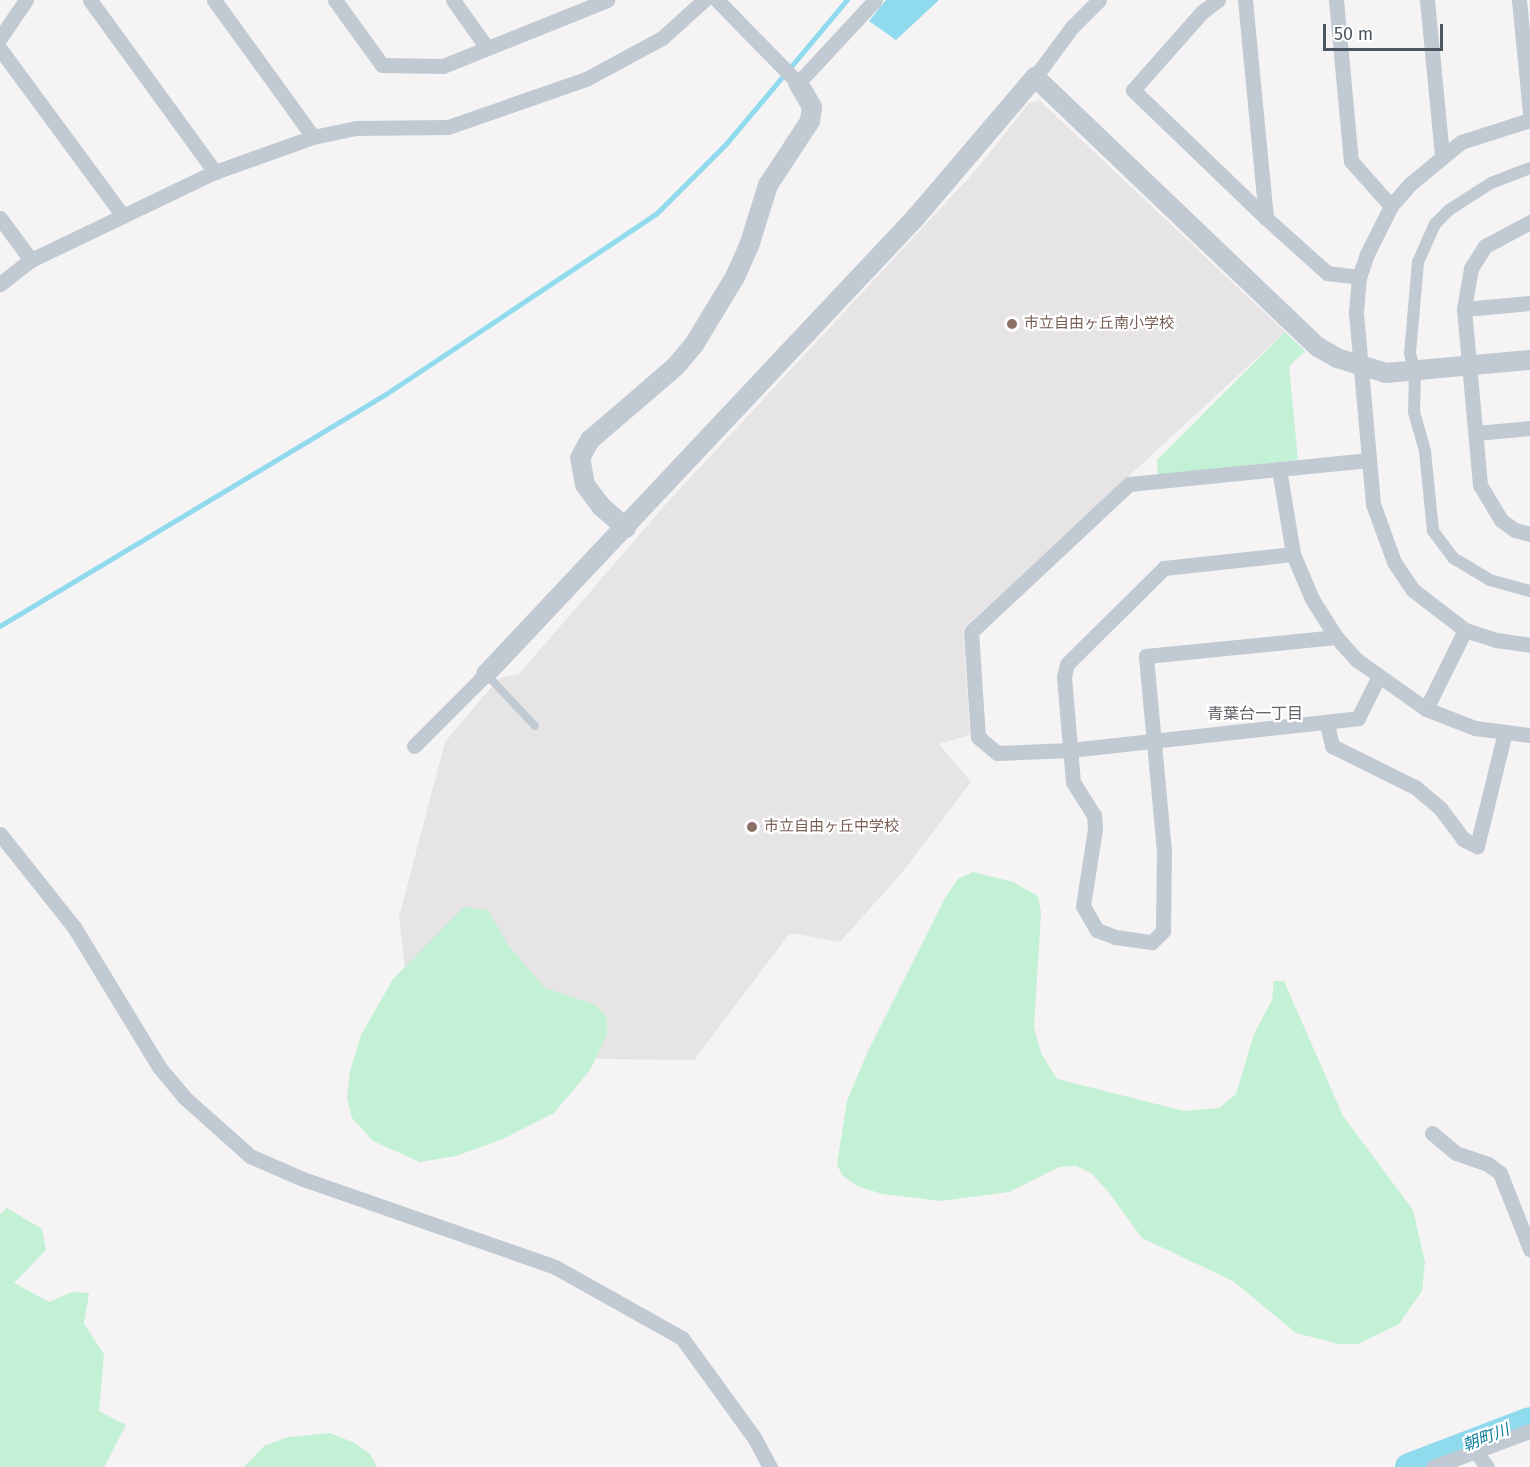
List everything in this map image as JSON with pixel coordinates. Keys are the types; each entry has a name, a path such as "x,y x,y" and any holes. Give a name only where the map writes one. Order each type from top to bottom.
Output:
{"street":[{"path":"0,38 26,0"},
{"path":"90,0 215,172"},
{"path":"214,0 313,138"},
{"path":"334,0 382,65 443,66 577,6 607,0"},
{"path":"453,0 487,48"},
{"path":"0,284 31,260 215,172 313,138 356,128 448,126 543,95 628,59 662,38 704,0"},
{"path":"626,528 601,506 585,485 580,458 590,440 676,366 696,343 735,277 768,185 810,121 812,107 798,83 717,0"},
{"path":"798,83 875,0"},
{"path":"414,747 626,528 916,218 1035,77 1072,27 1099,0"},
{"path":"1218,0 1202,12 1133,90 1266,218 1327,273 1359,277"},
{"path":"1245,0 1266,218"},
{"path":"1336,0 1351,161 1391,206"},
{"path":"1427,0 1442,156"},
{"path":"1519,0 1530,112"},
{"path":"0,49 123,216"},
{"path":"1035,77 1318,347 1360,368 1414,372 1530,360"},
{"path":"1530,120 1492,129 1461,142 1442,156 1391,206 1359,277 1356,313 1373,504 1394,562 1413,590 1465,630 1496,640 1530,645"},
{"path":"1530,168 1491,183 1449,210 1435,225 1421,254 1414,281 1410,354 1414,372 1414,412 1425,451 1432,531 1453,558 1490,580 1530,591"},
{"path":"0,218 31,260"},
{"path":"1530,222 1485,246 1471,268 1464,309 1480,485 1488,503 1501,520 1515,530 1530,534"},
{"path":"1464,309 1530,303"},
{"path":"1476,433 1530,428"},
{"path":"1369,460 1129,484 971,632 978,737 997,753 1070,750 1327,724 1358,718 1378,678"},
{"path":"1279,470 1293,554 1312,599 1336,637 1378,678 1426,709 1475,728 1530,735"},
{"path":"1293,554 1164,568 1067,664 1073,782 1094,815 1095,828 1083,906 1098,930 1115,937 1152,942 1162,932 1164,851 1146,656 1336,637"},
{"path":"1426,709 1465,630"},
{"path":"1327,724 1332,746 1415,788 1440,808 1463,839 1478,846 1505,732"},
{"path":"0,834 74,927 159,1067 185,1098 250,1156 303,1179 555,1267 682,1338 770,1467"},
{"path":"1432,1133 1456,1153 1488,1164 1500,1173 1530,1249"},
{"path":"1433,1467 1530,1431"},
{"path":"1475,1450 1487,1467"}],"lane":[{"path":"486,674 535,726"}],"shaded area":[{"path":"1039,100 1285,332 963,629 970,735 939,744 971,782 900,875 840,942 790,933 694,1060 530,1058 410,1010 399,917 445,742 499,678 519,674 666,504 977,169 1029,103"}],"green space":[{"path":"1285,332 1305,351 1289,366 1298,460 1158,475 1157,460"},
{"path":"973,872 1013,882 1038,896 1041,912 1034,1027 1041,1053 1057,1079 1184,1111 1219,1108 1236,1094 1254,1034 1272,1000 1274,981 1284,981 1343,1116 1413,1210 1425,1262 1422,1291 1399,1324 1358,1344 1339,1344 1296,1333 1233,1281 1142,1238 1107,1190 1091,1173 1076,1166 1059,1167 1009,1192 941,1201 882,1194 857,1186 842,1175 837,1164 847,1101 868,1051 945,898 958,879"},
{"path":"464,907 488,910 508,945 545,988 595,1005 607,1018 607,1035 590,1070 554,1113 503,1139 456,1156 420,1162 373,1141 352,1118 347,1098 350,1071 361,1035 393,979"},
{"path":"7,1208 42,1229 46,1250 14,1283 49,1302 72,1292 89,1293 84,1324 104,1354 99,1411 126,1425 104,1467 0,1467 0,1214"},
{"path":"330,1433 355,1443 370,1454 377,1467 244,1467 264,1446 288,1437"}],"water":[{"path":"886,0 939,0 896,40 869,21"}],"waterway":[{"path":"0,626 386,394 656,214 726,144 847,0"},
{"name":"朝町川","path":"1409,1467 1530,1421"}],"place":[{"name":"市立自由ヶ丘南小学校","path":"1012,324"},
{"name":"市立自由ヶ丘中学校","path":"752,827"}],"district":[{"name":"青葉台一丁目","path":"1255,714"}]}
